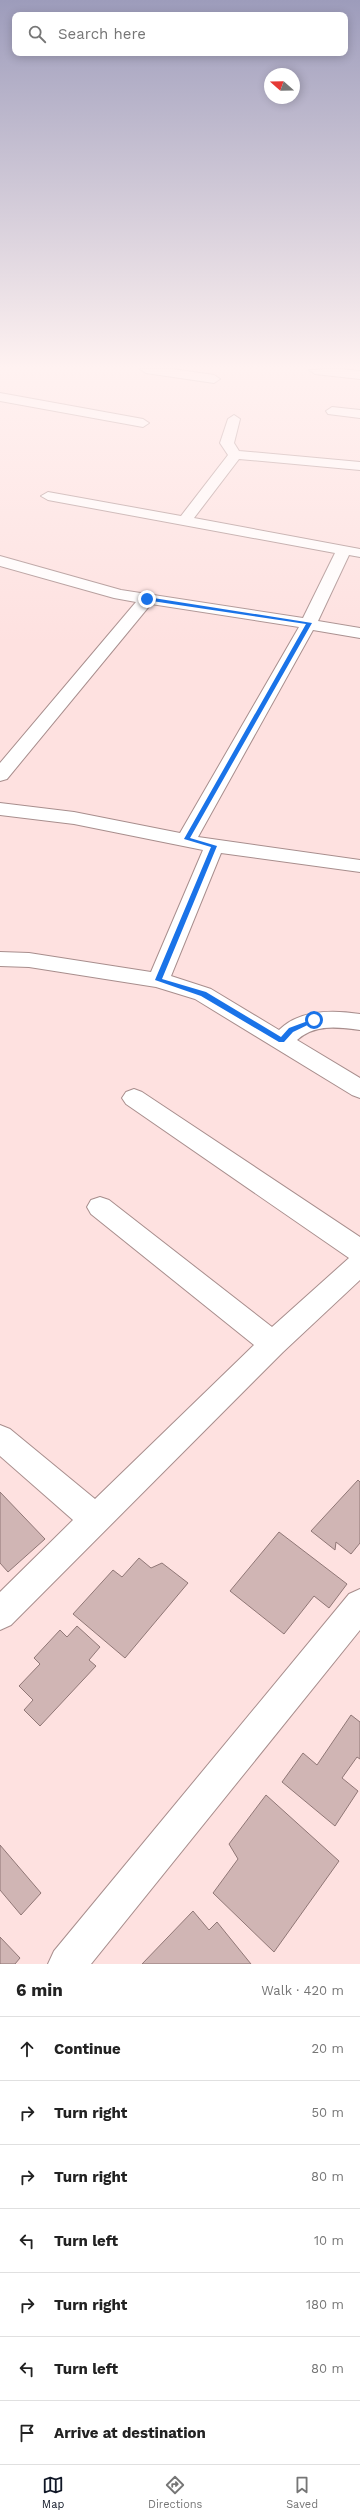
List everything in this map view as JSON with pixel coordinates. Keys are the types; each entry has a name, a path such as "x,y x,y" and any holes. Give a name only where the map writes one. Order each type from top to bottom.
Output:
{"street":[{"path":"184,522 231,461"},
{"path":"299,461 360,466"},
{"path":"48,496 352,552 309,623 187,839"},
{"path":"0,560 104,591 147,599 309,623 360,633"},
{"path":"0,775 147,599"},
{"path":"0,809 74,818 187,839 214,846 360,866"},
{"path":"158,980 214,846"},
{"path":"0,959 29,960 158,980 203,994 360,1089"},
{"path":"282,1041 291,1030 314,1020 360,1022"},
{"path":"134,1098 360,1251"},
{"path":"100,1207 273,1344"},
{"path":"0,1614 273,1344 360,1264"},
{"path":"0,1438 96,1520"},
{"path":"67,1964 360,1605"}],"building":[{"path":"358,1480 360,1482 360,1543 351,1554 336,1542 335,1550 311,1531"},
{"path":"0,1492 45,1539 8,1572 0,1563"},
{"path":"279,1532 347,1584 329,1608 314,1596 284,1634 230,1591"},
{"path":"139,1558 151,1568 162,1563 188,1583 125,1658 73,1614 113,1570 122,1577"},
{"path":"77,1626 100,1647 89,1660 96,1666 40,1726 24,1710 33,1700 19,1686 40,1664 34,1658 60,1630 67,1637"},
{"path":"351,1715 360,1722 360,1759 357,1757 342,1778 358,1791 335,1826 282,1782 303,1753 317,1765"},
{"path":"266,1795 339,1861 274,1952 213,1893 238,1859 229,1844"},
{"path":"0,1845 41,1893 21,1915 0,1890"},
{"path":"193,1911 209,1930 217,1922 251,1964 142,1964"},
{"path":"0,1937 20,1958 15,1964 0,1964"}],"route":[{"path":"147,599 309,623 187,839 214,846 158,980 203,994 282,1041 291,1030 314,1020"}]}
